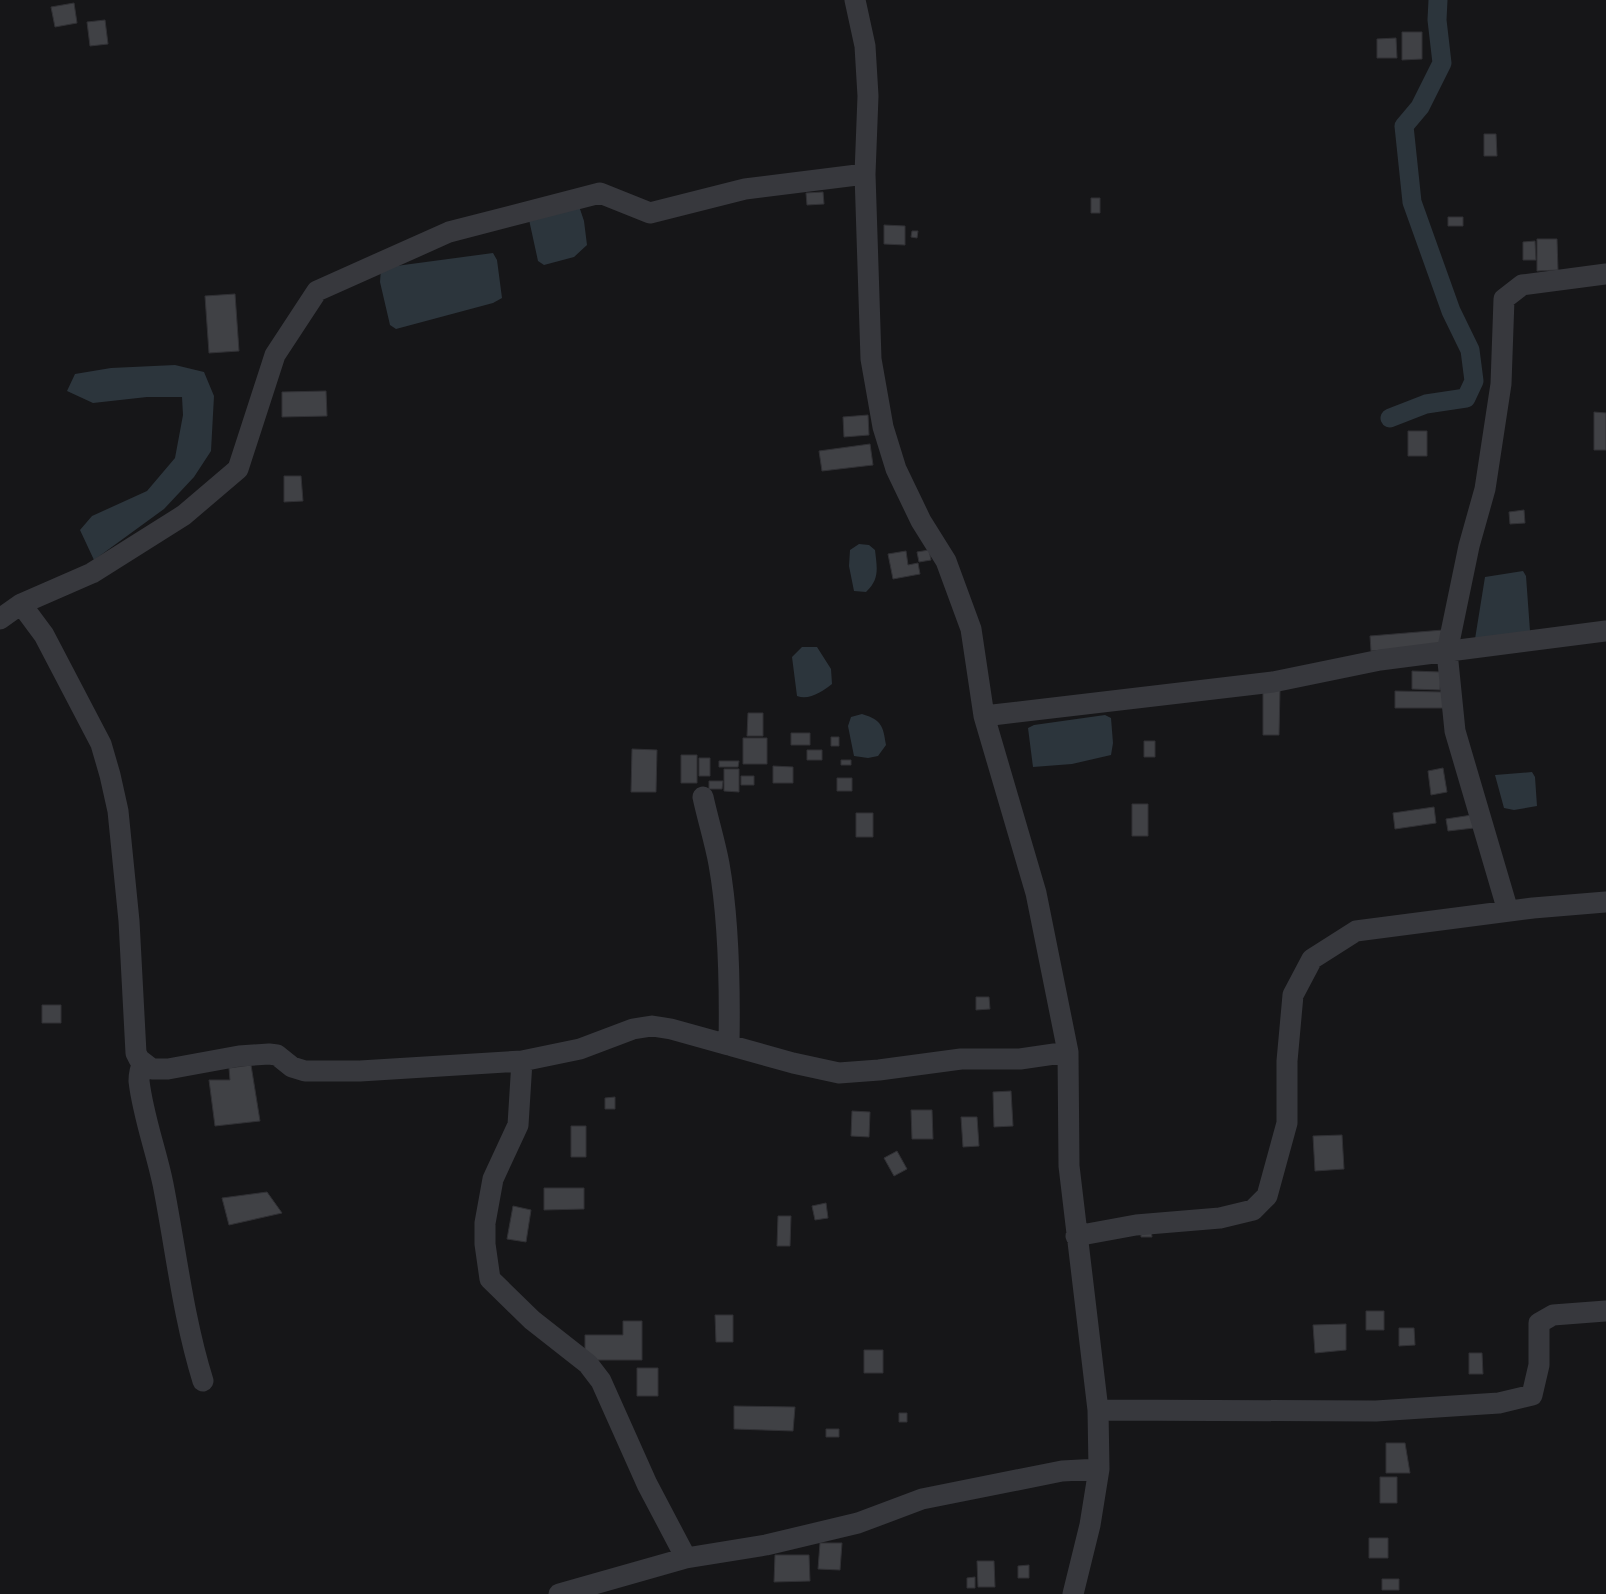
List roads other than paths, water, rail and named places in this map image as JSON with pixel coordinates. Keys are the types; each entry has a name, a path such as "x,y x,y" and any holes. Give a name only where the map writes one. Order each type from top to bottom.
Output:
{"street":[{"path":"855,0 865,46 867,86 865,174 871,359 883,427 896,469 921,521 946,561 971,630 984,716 1036,893 1068,1052 1069,1166 1098,1410 1099,1469 1090,1525 1073,1594"},
{"path":"0,619 21,604 92,573 184,515 238,469 275,355 317,291 449,232 600,192 650,213 745,188 865,174"},
{"path":"1508,911 1455,731 1447,652 1466,554 1485,489 1501,384 1504,299 1522,285 1606,274"},
{"path":"21,604 44,635 101,744 110,775 118,811 129,921 136,1053 143,1063 152,1069 168,1069 239,1056 269,1054 277,1055 292,1067 305,1071 360,1071 522,1061 580,1049 633,1029 652,1026 671,1029 793,1064 838,1073 879,1070 961,1059 1020,1058 1068,1052"},
{"path":"984,716 1273,682 1380,660 1606,632"},
{"path":"703,797 719,864 725,921 730,1012 728,1045"},
{"path":"1076,1236 1136,1225 1220,1218 1253,1210 1267,1196 1287,1123 1287,1061 1293,995 1312,959 1356,931 1508,911 1606,902"},
{"path":"522,1061 518,1125 492,1180 485,1223 485,1244 490,1279 532,1320 588,1364 601,1381 647,1484 686,1558"},
{"path":"143,1063 139,1079 144,1109 163,1183 190,1341 203,1381"},
{"path":"1098,1410 1376,1411 1499,1402 1532,1395 1539,1365 1539,1323 1553,1316 1606,1311"},
{"path":"559,1594 686,1558 766,1546 858,1523 922,1499 1062,1471 1099,1469"}],"waterway":[{"path":"1390,418 1426,404 1466,398 1474,381 1470,350 1451,311 1412,202 1404,126 1420,107 1442,63 1437,20 1438,0"}]}
